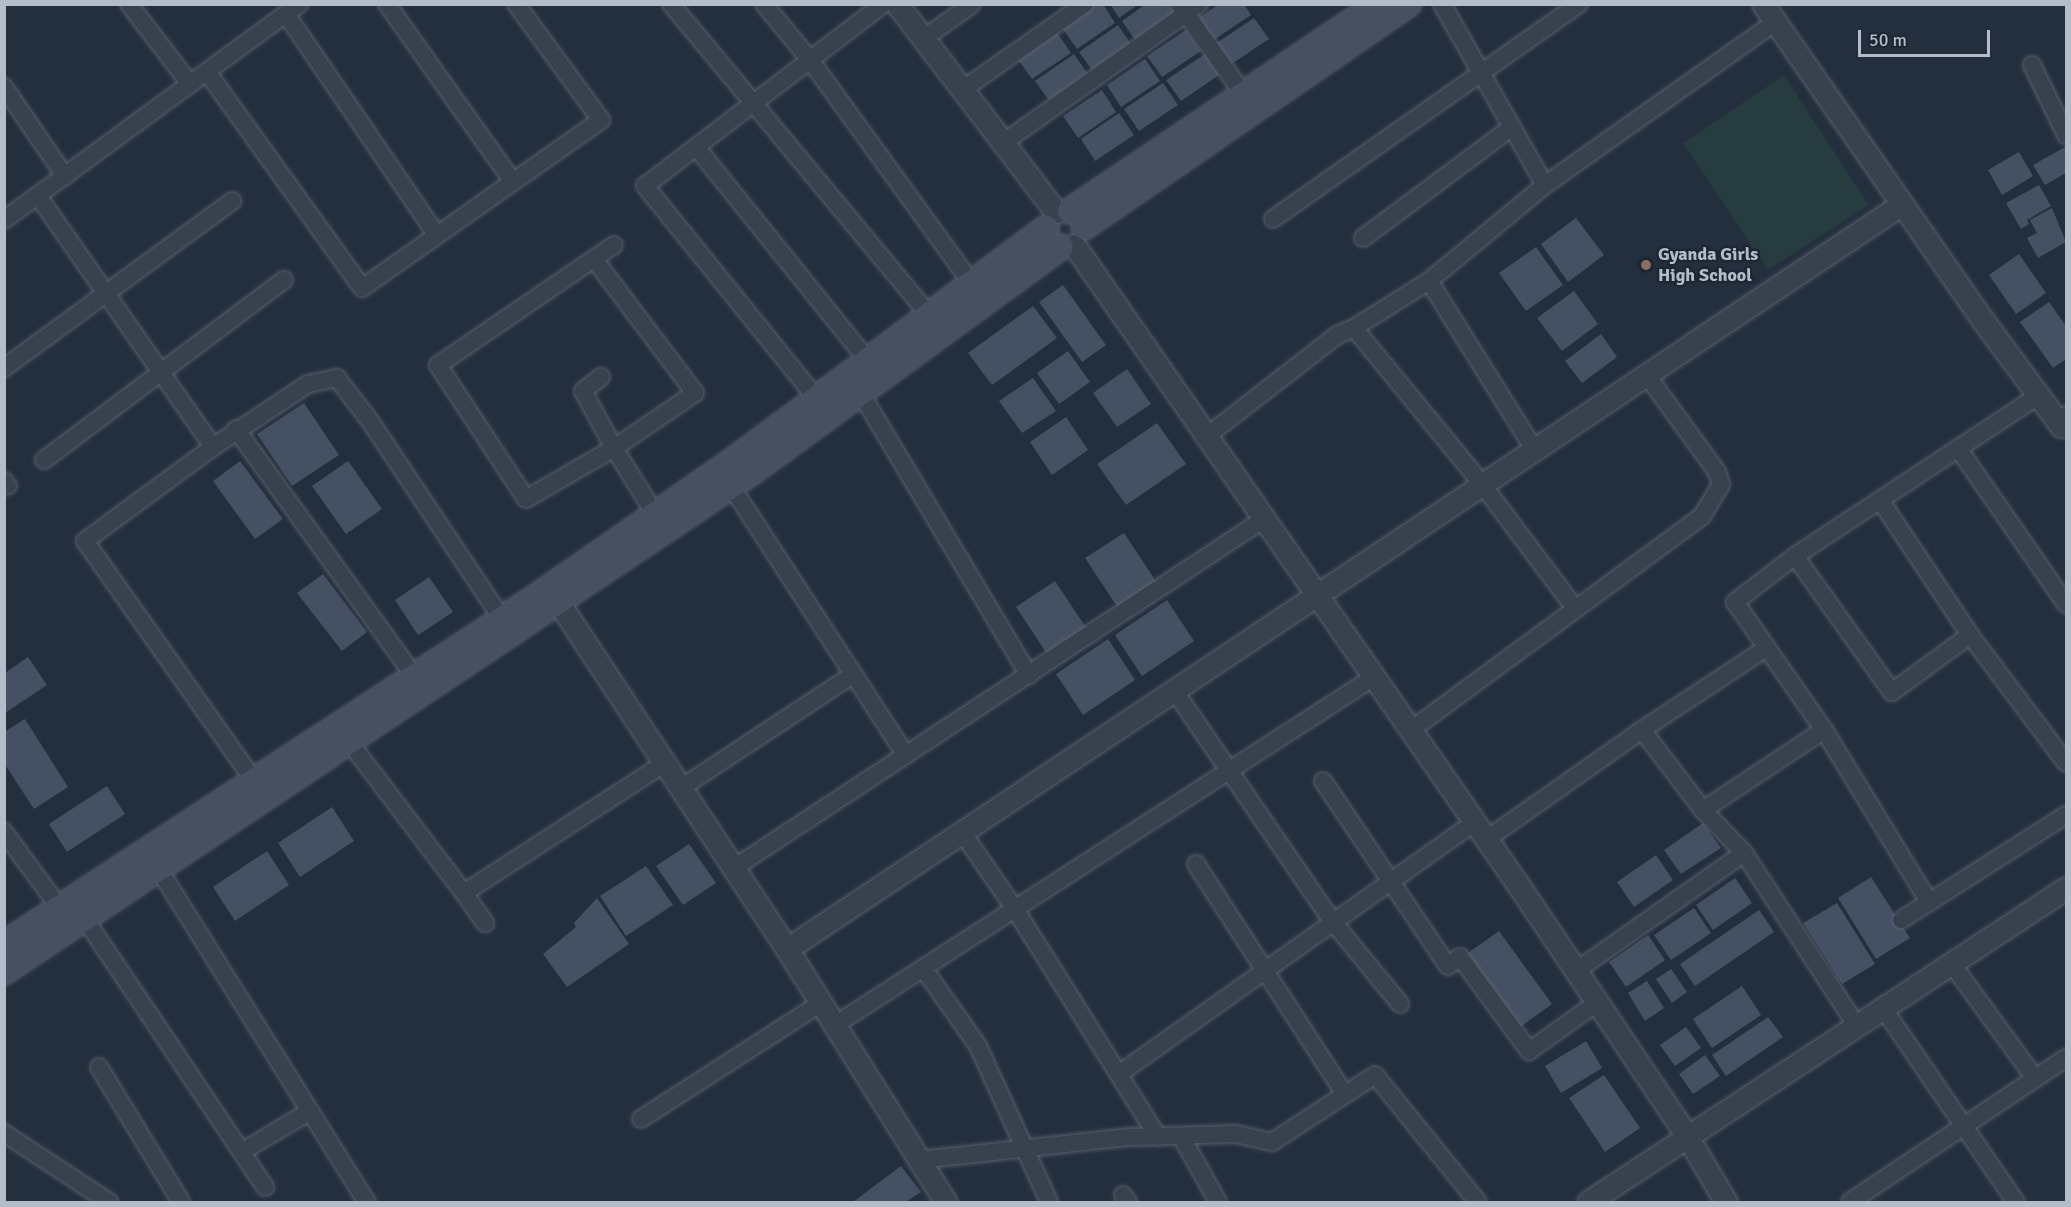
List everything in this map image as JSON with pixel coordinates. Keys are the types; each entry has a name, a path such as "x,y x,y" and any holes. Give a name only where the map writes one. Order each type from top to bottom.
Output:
{"main road":[{"path":"4,972 254,781 502,618 554,595 731,486 860,392 1065,228 1244,95 1378,4"},
{"path":"4,944 73,918 158,868 350,743 554,595 656,514 972,284 1065,228 1409,4"}],"street":[{"path":"129,4 190,84"},
{"path":"387,4 513,182"},
{"path":"207,72 362,288 601,120 516,4"},
{"path":"671,4 929,315"},
{"path":"764,4 810,60 972,284"},
{"path":"816,399 645,186 883,4"},
{"path":"897,4 1065,228 1598,1002 1687,1136 1726,1203"},
{"path":"923,39 972,4"},
{"path":"963,90 1085,4"},
{"path":"1442,4 1545,185"},
{"path":"1273,219 1579,4"},
{"path":"1003,143 1188,7 1244,95"},
{"path":"4,220 293,9 437,235"},
{"path":"1207,436 1337,335 1354,328 1429,281 1545,185 1768,13 2039,395 2065,426"},
{"path":"2032,65 2067,135"},
{"path":"4,87 65,176"},
{"path":"1363,238 1512,127"},
{"path":"696,147 868,361"},
{"path":"38,196 213,447"},
{"path":"4,368 232,201"},
{"path":"787,949 1902,204"},
{"path":"594,259 694,393 614,448 526,499 438,365 614,245"},
{"path":"44,460 284,280"},
{"path":"1429,281 1534,449"},
{"path":"1354,328 1482,484 1574,607"},
{"path":"1411,730 1574,607 1702,516 1721,484 1717,472 1646,374"},
{"path":"601,377 583,391 614,448 656,514"},
{"path":"254,781 86,541 236,429 308,384 336,378 370,421 502,618"},
{"path":"860,392 1029,675"},
{"path":"1929,902 1824,730 1765,649 1735,602 1795,556 2039,395"},
{"path":"236,429 414,676"},
{"path":"1958,448 2067,603"},
{"path":"731,486 906,755"},
{"path":"1880,500 1970,635 2067,763"},
{"path":"734,868 1264,519"},
{"path":"1795,556 1892,692 1970,635"},
{"path":"554,595 787,949 946,1203"},
{"path":"1487,839 1642,730 1765,649"},
{"path":"681,788 854,674"},
{"path":"835,1025 1374,677"},
{"path":"1174,690 1227,772 1333,922 1400,1004"},
{"path":"1642,730 1703,810 1744,853 1856,1025"},
{"path":"1703,810 1824,730"},
{"path":"350,743 485,923"},
{"path":"464,893 664,763"},
{"path":"1323,781 1389,883 1448,966 1460,957 1529,1051 1598,1002"},
{"path":"1900,920 2067,815"},
{"path":"1119,1074 1475,822"},
{"path":"4,832 73,918 243,1151 265,1187"},
{"path":"962,832 1015,909 1158,1137"},
{"path":"1576,971 1744,853"},
{"path":"1196,864 1345,1094"},
{"path":"158,868 367,1203"},
{"path":"1588,1203 2067,888"},
{"path":"1952,963 2035,1078"},
{"path":"923,968 978,1046 1049,1203"},
{"path":"642,1119 821,1003"},
{"path":"1883,1008 2016,1203"},
{"path":"1850,1203 1962,1124 2067,1058"},
{"path":"99,1067 181,1203"},
{"path":"920,1160 1158,1137 1236,1134 1272,1142 1376,1075 1478,1203"},
{"path":"243,1151 310,1111"},
{"path":"4,1133 109,1203"},
{"path":"1181,1136 1218,1203"}],"green space":[{"path":"1784,75 1869,205 1768,270 1683,143"}],"building":[{"path":"1096,4 1103,4 1115,23 1077,49 1062,28"},
{"path":"1110,4 1139,4 1119,18"},
{"path":"1146,4 1168,4 1176,16 1137,43 1122,21"},
{"path":"1219,4 1244,4 1251,15 1212,41 1197,19"},
{"path":"1254,18 1269,39 1230,65 1215,44"},
{"path":"1118,25 1133,47 1094,73 1079,52"},
{"path":"1186,30 1201,51 1162,77 1147,56"},
{"path":"1056,31 1071,53 1032,79 1017,58"},
{"path":"1074,54 1089,76 1050,102 1035,81"},
{"path":"1205,54 1219,75 1181,101 1166,80"},
{"path":"1145,59 1160,81 1121,107 1107,85"},
{"path":"1163,83 1178,105 1139,131 1124,109"},
{"path":"1102,90 1116,112 1078,138 1063,116"},
{"path":"1119,113 1134,135 1095,161 1081,139"},
{"path":"2065,147 2066,173 2045,185 2033,165"},
{"path":"2019,152 2033,176 2002,195 1988,170"},
{"path":"2039,185 2051,206 2027,220 2029,224 2021,229 2006,203"},
{"path":"2052,208 2066,242 2038,258 2027,238 2037,233 2030,220"},
{"path":"1576,218 1604,255 1568,282 1541,244"},
{"path":"1536,247 1563,285 1526,311 1499,273"},
{"path":"2019,254 2046,293 2016,314 1989,275"},
{"path":"1063,285 1106,345 1082,362 1039,302"},
{"path":"1574,291 1598,324 1562,351 1537,318"},
{"path":"2049,302 2066,326 2066,359 2053,368 2020,322"},
{"path":"1033,306 1057,338 992,385 968,353"},
{"path":"1601,334 1617,357 1582,383 1565,361"},
{"path":"1068,351 1090,382 1059,404 1037,373"},
{"path":"1127,369 1151,404 1117,427 1093,393"},
{"path":"1033,378 1056,411 1022,433 999,401"},
{"path":"304,403 339,455 292,486 257,434"},
{"path":"1066,417 1088,450 1052,475 1030,442"},
{"path":"1157,423 1186,464 1126,505 1097,464"},
{"path":"240,461 283,519 255,539 213,481"},
{"path":"348,461 382,509 346,534 312,486"},
{"path":"1124,533 1157,583 1118,608 1085,558"},
{"path":"323,574 367,632 342,651 297,593"},
{"path":"429,577 453,612 418,635 395,600"},
{"path":"1055,581 1089,632 1049,657 1016,607"},
{"path":"1167,600 1194,641 1142,676 1115,635"},
{"path":"1108,639 1135,680 1083,715 1056,674"},
{"path":"28,657 47,685 5,713 5,673"},
{"path":"25,719 68,787 34,809 4,763 4,732"},
{"path":"107,786 125,814 67,852 49,824"},
{"path":"332,807 354,841 300,877 278,843"},
{"path":"1703,823 1721,848 1681,874 1664,850"},
{"path":"689,844 716,883 683,905 656,866"},
{"path":"267,851 289,885 235,921 213,887"},
{"path":"1656,855 1673,880 1634,907 1617,882"},
{"path":"646,866 673,905 626,936 600,896"},
{"path":"1871,877 1910,938 1876,959 1838,898"},
{"path":"1735,878 1752,903 1713,930 1696,905"},
{"path":"597,898 629,944 567,987 543,954 576,927 574,923"},
{"path":"1837,903 1875,964 1842,984 1803,923"},
{"path":"1694,908 1711,933 1671,960 1654,935"},
{"path":"1759,910 1774,932 1695,986 1680,964"},
{"path":"1499,931 1552,1004 1519,1028 1465,955"},
{"path":"1648,935 1665,960 1626,987 1609,962"},
{"path":"1671,969 1687,992 1672,1003 1656,979"},
{"path":"1647,981 1664,1008 1645,1021 1628,993"},
{"path":"1742,986 1761,1015 1712,1048 1693,1019"},
{"path":"1768,1017 1783,1037 1726,1076 1712,1055"},
{"path":"1686,1027 1701,1048 1675,1066 1660,1045"},
{"path":"1586,1041 1602,1068 1561,1093 1545,1066"},
{"path":"1705,1055 1720,1076 1693,1094 1679,1074"},
{"path":"1604,1075 1640,1128 1605,1152 1569,1098"},
{"path":"901,1166 921,1192 906,1202 853,1202"}],"place":[{"name":"Gyanda Girls High School","path":"1646,265"}]}
